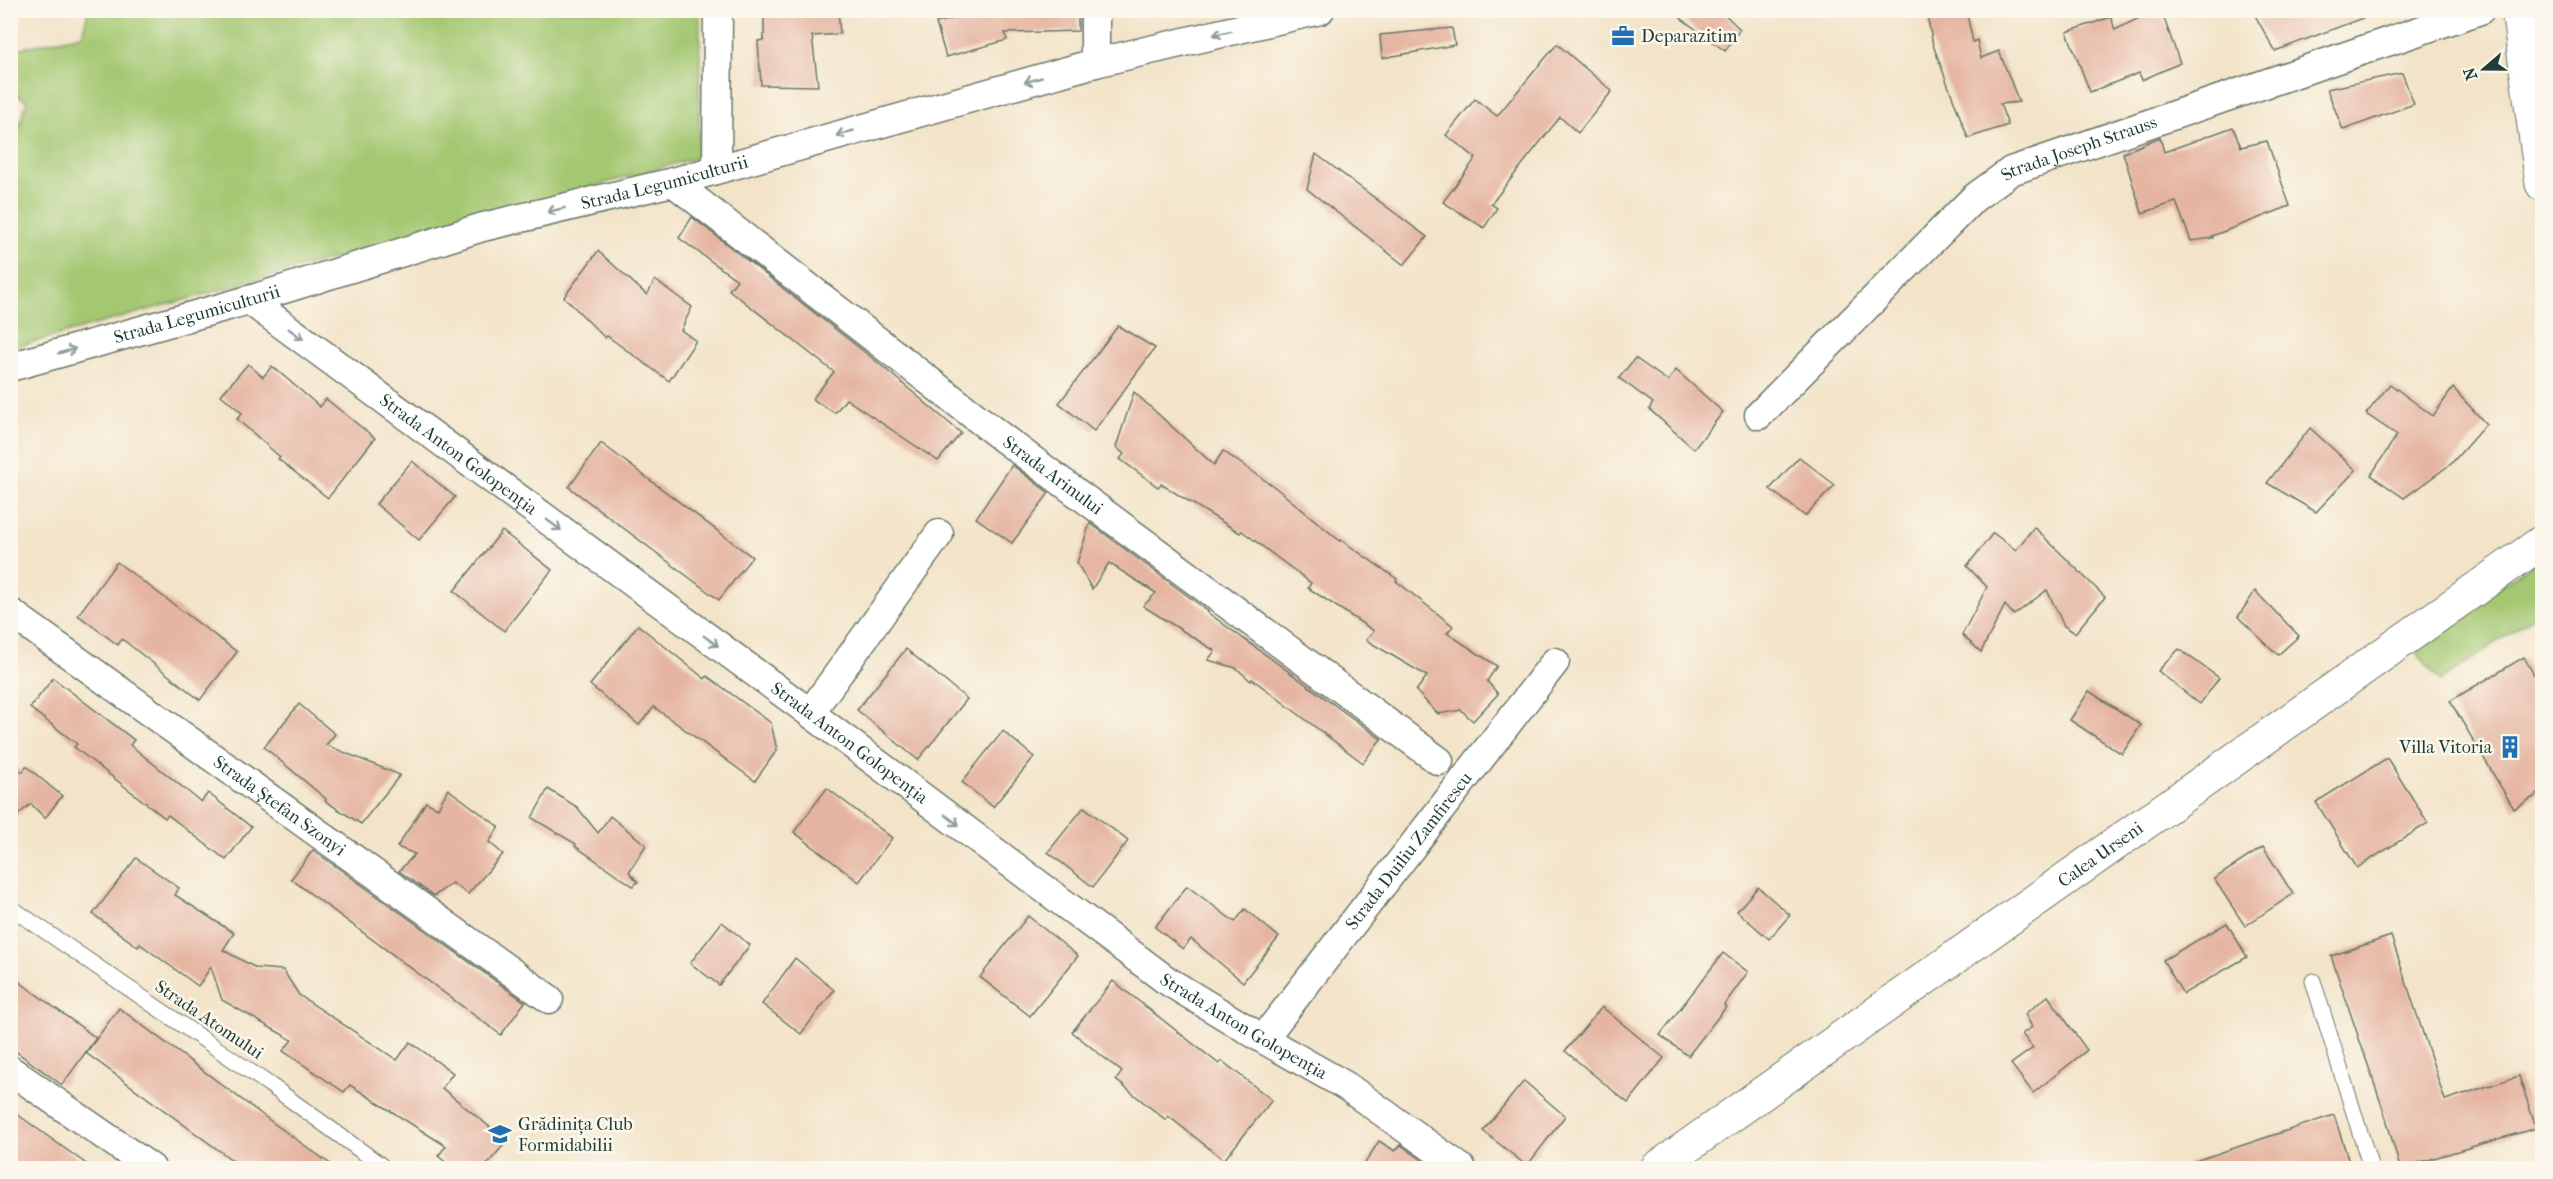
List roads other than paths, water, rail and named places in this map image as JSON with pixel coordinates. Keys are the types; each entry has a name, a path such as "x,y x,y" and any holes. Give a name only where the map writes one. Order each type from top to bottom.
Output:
{"street":[{"path":"717,169 718,10"},
{"path":"1095,10 1095,63"},
{"name":"Strada Legumiculturii","path":"10,367 249,300 483,227 673,182 1095,63 1320,10"},
{"name":"Strada Joseph Strauss","path":"1759,415 1974,198 2011,171 2480,10"},
{"path":"2518,10 2542,184"},
{"name":"Strada Arinului","path":"673,182 1004,439 1439,761"},
{"name":"Strada Anton Golopenția","path":"249,300 810,713 1166,980 1346,1086 1461,1168"},
{"path":"810,713 939,534"},
{"name":"Calea Urseni","path":"1657,1168 2542,542"},
{"name":"Strada Ștefan Szonyi","path":"10,612 549,999"},
{"name":"Strada Duiliu Zamfirescu","path":"1263,1039 1555,662"},
{"path":"10,1070 152,1168"}],"lane":[{"name":"Strada Atomului","path":"10,907 270,1085 381,1166 380,1168"},
{"path":"2313,981 2371,1168"}],"place":[{"name":"Deparazitim","path":"1623,36"},
{"name":"Villa Vitoria","path":"2510,747"},
{"name":"Grădinița Club Formidabilii","path":"500,1134"}]}
